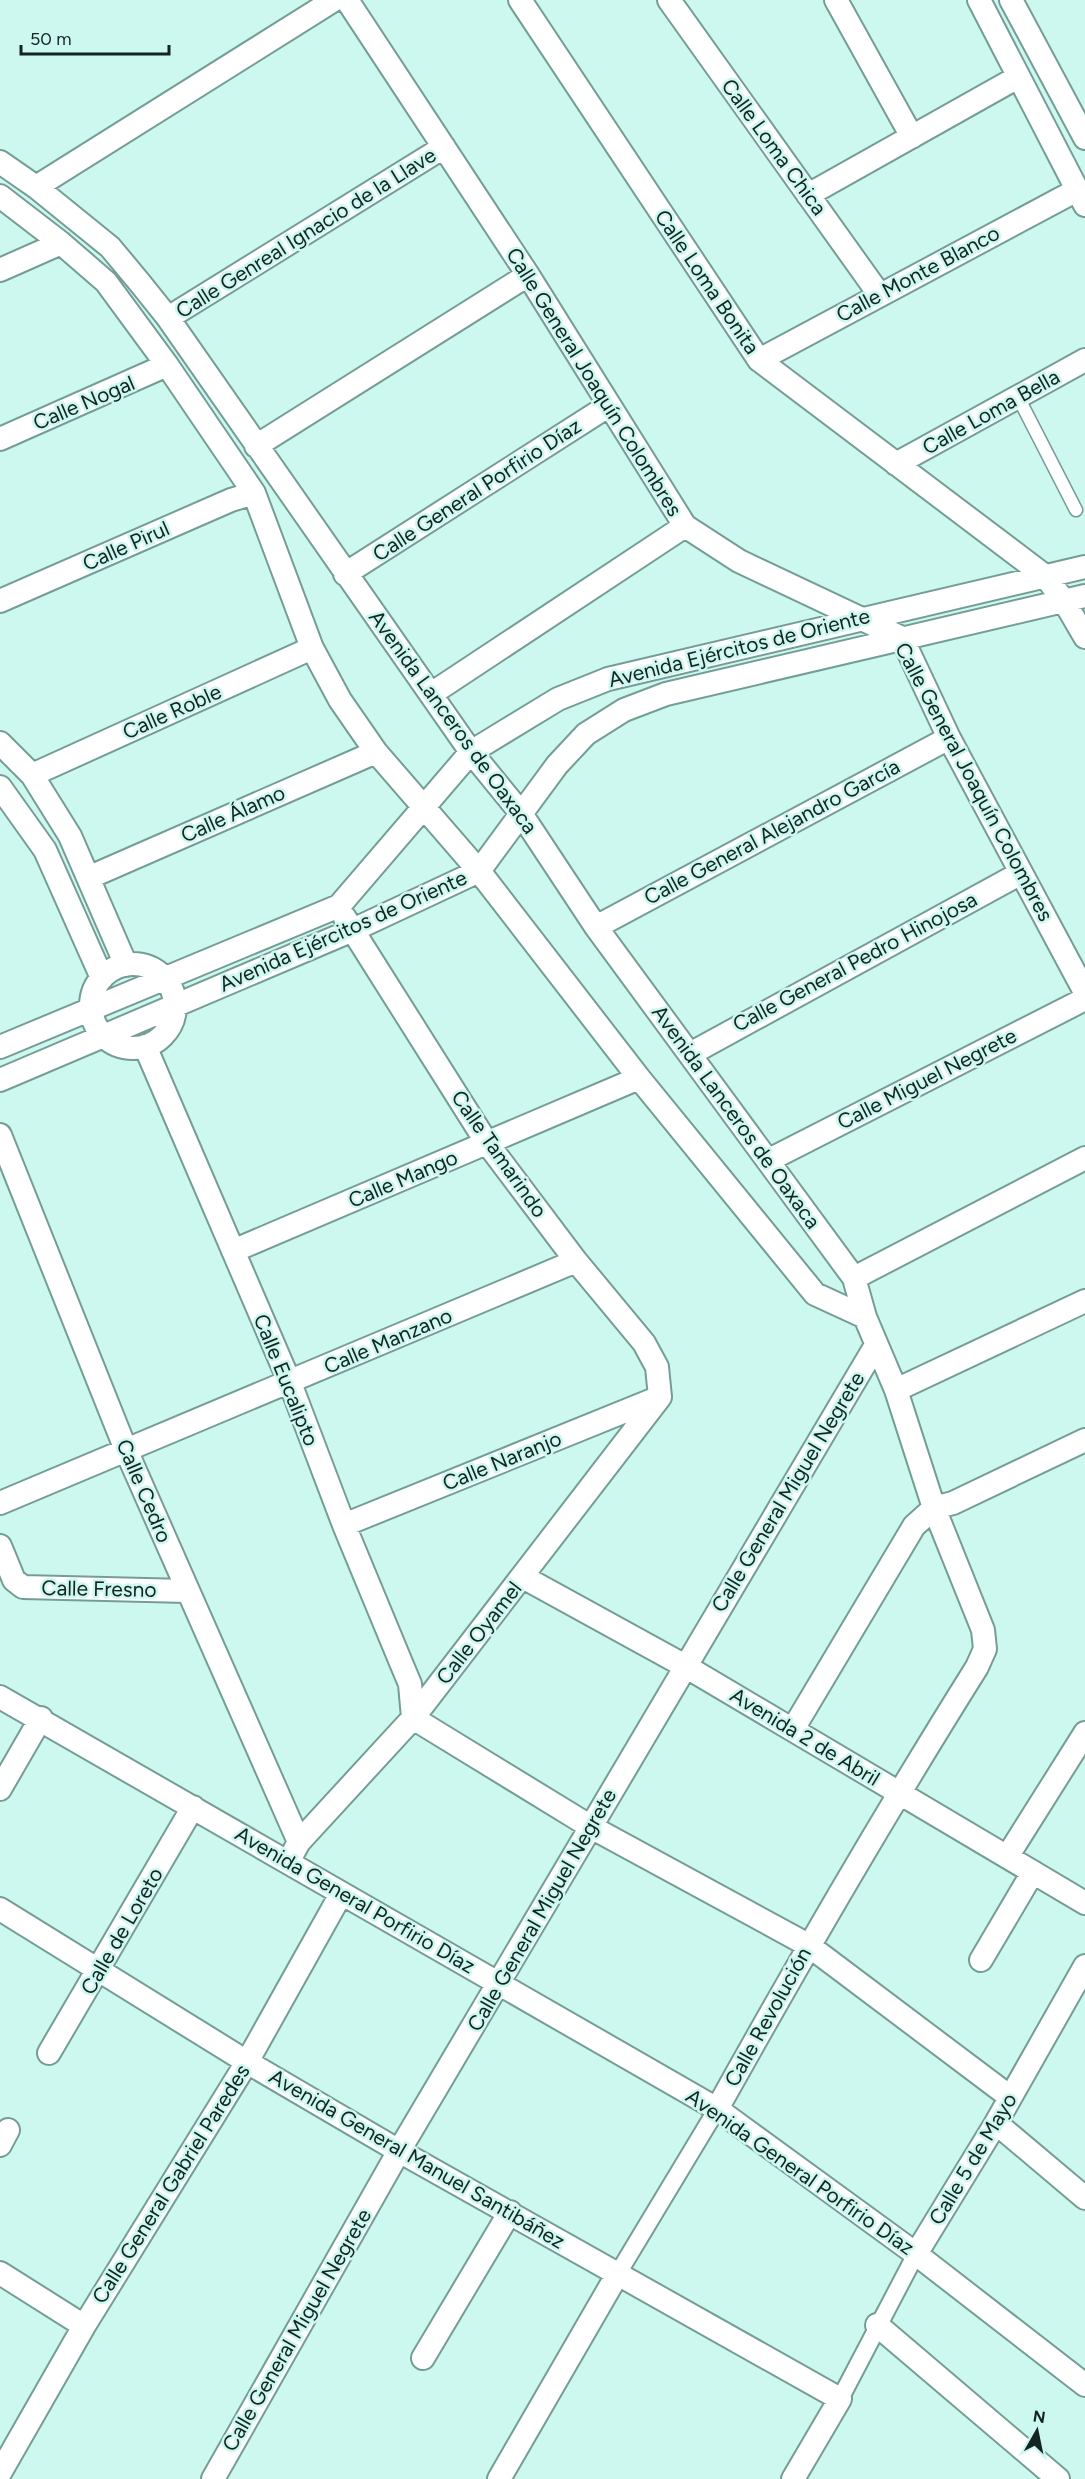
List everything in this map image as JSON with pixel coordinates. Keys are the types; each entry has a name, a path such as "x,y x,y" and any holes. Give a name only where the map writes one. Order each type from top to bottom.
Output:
{"street":[{"path":"36,187 334,0"},
{"name":"Calle General Joaquín Colombres","path":"347,0 528,275 685,526 739,561 903,638 949,738 1085,992"},
{"name":"Calle Loma Bonita","path":"520,0 759,360 1074,598 1085,637"},
{"name":"Calle Loma Chica","path":"669,0 879,294"},
{"path":"836,0 912,137"},
{"path":"979,0 1081,198"},
{"path":"1011,0 1085,138"},
{"path":"808,195 1018,77"},
{"name":"Calle Genreal Ignacio de la Llave","path":"168,318 444,147"},
{"name":"Avenida Lanceros de Oaxaca","path":"0,162 36,187 110,247 168,318 471,753 520,812 596,927 854,1278 865,1317 896,1390 934,1508 983,1630 985,1649"},
{"name":"Avenida Lanceros de Oaxaca","path":"0,196 61,243 106,282 167,365 254,493 312,648 340,700 376,752 479,871 639,1078 814,1294 865,1317"},
{"name":"Calle Monte Blanco","path":"759,360 879,294 1081,198"},
{"path":"0,270 61,243"},
{"path":"256,446 528,275"},
{"name":"Calle Loma Bella","path":"896,464 1085,360"},
{"name":"Calle Nogal","path":"0,439 167,365"},
{"name":"Calle General Porfirio Díaz","path":"345,574 608,406"},
{"name":"Calle Pirul","path":"0,601 231,500 254,493"},
{"path":"431,694 685,526"},
{"name":"Avenida Ejércitos de Oriente","path":"0,1047 339,906 471,753 558,699 608,679 1085,567"},
{"name":"Avenida Ejércitos de Oriente","path":"0,1080 352,930 479,871 556,765 586,734 624,710 666,694 1074,598"},
{"name":"Calle Roble","path":"32,776 312,648"},
{"name":"Calle General Alejandro García","path":"596,927 949,738"},
{"path":"0,743 32,776 70,836 90,876 126,965"},
{"name":"Calle Álamo","path":"90,876 376,752"},
{"path":"0,787 45,850 102,978"},
{"path":"45,850 70,836"},
{"name":"Calle General Pedro Hinojosa","path":"690,1054 1021,873"},
{"name":"Calle Tamarindo","path":"339,906 487,1143 576,1261 644,1343 657,1367 660,1397"},
{"path":"126,965 147,966 164,978 170,986 175,1004 170,1025 164,1034 146,1046 119,1045 103,1035 95,1023 91,1008 93,992 102,978 113,969 126,965"},
{"name":"Calle Miguel Negrete","path":"769,1160 1085,999"},
{"name":"Calle Eucalipto","path":"146,1046 290,1383 344,1525 410,1684 413,1718"},
{"name":"Calle Mango","path":"233,1251 639,1078"},
{"name":"Calle Cedro","path":"0,1136 126,1450 187,1591 294,1852"},
{"path":"854,1278 1085,1158"},
{"name":"Calle Manzano","path":"0,1503 576,1261"},
{"path":"896,1390 1085,1301"},
{"name":"Calle General Miguel Negrete","path":"213,2479 399,2151 876,1345"},
{"name":"Calle Naranjo","path":"344,1525 660,1397"},
{"name":"Calle Oyamel","path":"294,1852 413,1718 660,1397"},
{"path":"793,1729 914,1526 934,1508 953,1503 1085,1440"},
{"name":"Calle Fresno","path":"0,1546 14,1580 23,1587 187,1591"},
{"name":"Avenida 2 de Abril","path":"523,1577 685,1666 1085,1903"},
{"name":"Calle Revolución","path":"499,2479 617,2275 717,2109 808,1945 898,1792 977,1667 985,1649"},
{"name":"Avenida General Porfirio Díaz","path":"0,1697 41,1718 193,1807 294,1852 340,1894 500,1983 717,2109 916,2254 1085,2385"},
{"path":"0,1790 41,1718"},
{"path":"413,1718 591,1827 808,1945 1010,2097"},
{"path":"1007,1857 1085,1733"},
{"name":"Calle de Loreto","path":"50,2053 193,1807"},
{"path":"981,1960 1033,1872"},
{"name":"Calle General Gabriel Paredes","path":"0,2473 84,2326 247,2062 340,1894"},
{"name":"Avenida General Manuel Santibáñez","path":"0,1909 247,2062 399,2151 840,2398"},
{"name":"Calle 5 de Mayo","path":"793,2479 840,2398 916,2254 996,2123 1085,1966"},
{"path":"996,2123 1085,2198"},
{"path":"423,2358 510,2212"},
{"path":"0,2273 84,2326"},
{"path":"877,2325 1058,2479"}],"lane":[{"path":"1018,397 1076,510"}]}
